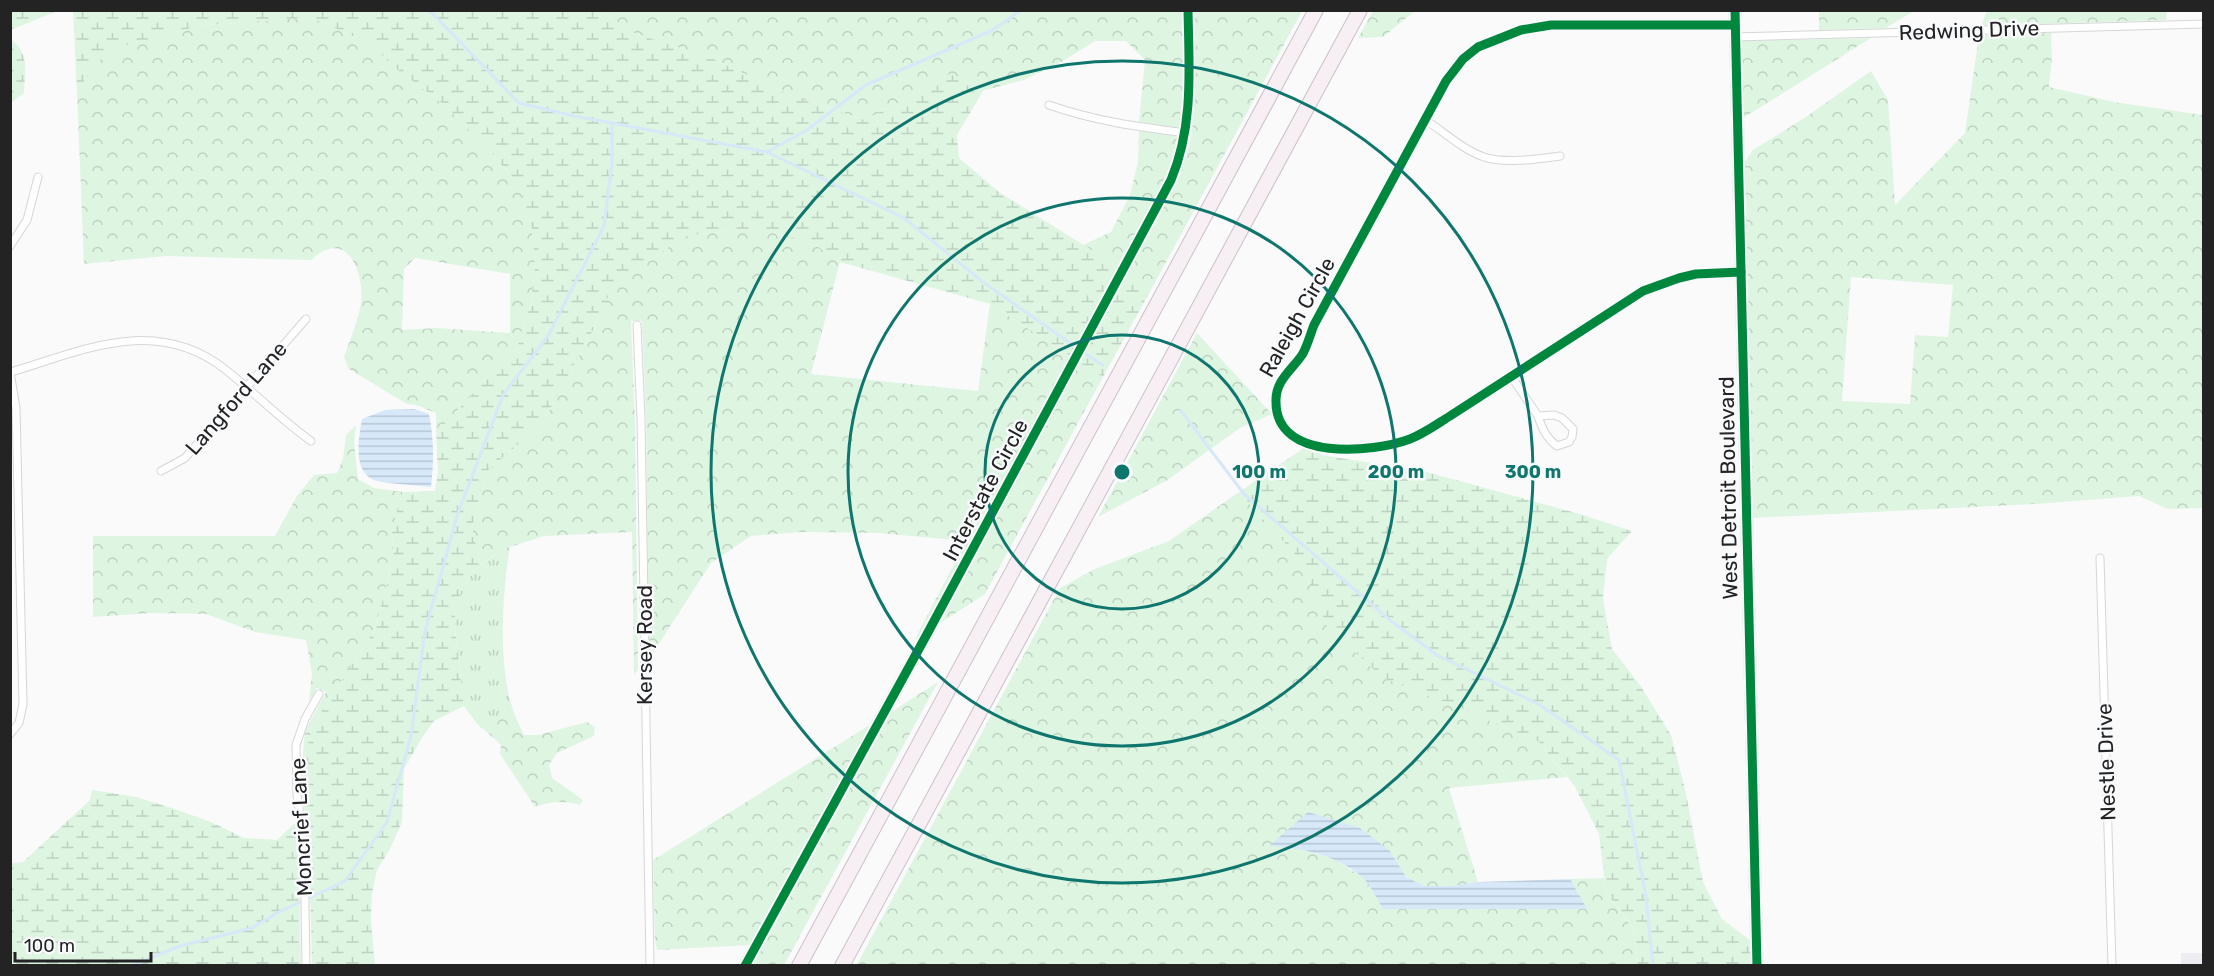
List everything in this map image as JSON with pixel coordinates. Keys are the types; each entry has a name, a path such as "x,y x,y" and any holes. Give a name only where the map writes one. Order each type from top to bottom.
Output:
{"highway":[{"path":"799,966 1316,10"},
{"path":"842,966 1360,10"}],"street":[{"name":"Interstate Circle","path":"745,966 1172,180 1186,133 1189,107 1188,10"},
{"name":"West Detroit Boulevard","path":"1735,10 1757,966"},
{"name":"Redwing Drive","path":"1736,37 2204,24"},
{"name":"Raleigh Circle","path":"1735,25 1551,25 1513,32 1478,47 1463,59 1446,81 1424,119 1314,326 1302,355 1279,384 1276,393 1277,412 1286,429 1304,443 1327,448 1374,447 1399,442 1418,435 1643,291 1696,274 1741,272"},
{"path":"1049,105 1078,116 1186,133"},
{"path":"1424,119 1485,157 1510,160 1560,156"},
{"path":"10,246 31,210 38,177"},
{"name":"Langford Lane","path":"161,471 185,458 306,319"},
{"name":"Kersey Road","path":"637,325 641,419 650,966"},
{"path":"10,734 19,723 23,704 16,408 11,372 111,343 144,340 176,345 215,362 311,441"},
{"path":"1511,376 1538,416 1542,430 1553,443 1557,446 1569,442 1573,432 1569,423 1554,415 1538,416"},
{"name":"Nestle Drive","path":"2100,558 2112,966"},
{"name":"Moncrief Lane","path":"306,966 304,844 297,795 296,745 304,719 319,694"}],"shaded area":[{"path":"2181,953 2203,953 2203,965 2181,965"}],"green space":[{"path":"11,10 57,10 57,11 11,30"},
{"path":"1819,10 1914,11 1886,28 1819,30"},
{"path":"73,11 603,11 628,31 713,59 792,96 865,120 950,74 986,90 983,91 957,135 959,158 999,192 1119,267 1072,357 990,304 840,262 817,246 757,228 684,236 612,288 593,330 542,424 487,471 472,528 481,565 464,578 454,621 464,706 434,721 404,769 402,822 389,851 377,870 372,893 371,920 375,965 312,965 309,844 302,794 302,765 314,723 374,631 394,560 392,532 403,492 435,491 438,471 436,434 517,348 531,302 535,265 532,229 519,186 488,149 446,106 394,67 372,45 311,17 198,26 124,46 94,63 77,94"},
{"path":"603,11 1182,11 1183,107 1181,128 1139,122 1145,60 1126,41 1095,41 1063,61 1024,80 986,90 950,74 865,120 792,96 713,59 628,31"},
{"path":"1193,11 1302,11 1152,288 1128,273 1175,185 1188,148 1194,100"},
{"path":"1373,11 1415,11 1383,37 1358,38"},
{"path":"1994,11 2167,11 2166,20 1981,26 1986,13"},
{"path":"311,17 372,45 394,67 446,106 488,149 519,186 532,229 535,265 531,302 517,348 436,434 436,413 407,404 349,369 344,357 358,317 362,295 355,265 344,251 336,248 326,250 311,260 166,256 84,264 77,94 94,63 124,46 198,26","holes":["415,258 510,274 510,333 436,328 402,330 404,269"]},
{"path":"2051,33 2052,57 2049,87 2114,102 2203,115 2203,508 2168,509 2139,496 2036,504 1752,518 1744,163 1753,150 1803,119 1871,71 1888,100 1895,205 1965,133 1979,35","holes":["1851,277 1953,285 1948,337 1915,335 1910,404 1842,401"]},
{"path":"1871,38 1743,118 1741,41"},
{"path":"10,39 21,50 25,63 24,93 11,103"},
{"path":"1139,131 1180,137 1167,178 1119,267 1083,245 1111,232 1130,195 1138,162"},
{"path":"757,228 817,246 840,262 811,374 978,391 990,304 1072,357 921,635 915,639 966,541 878,533 801,532 751,536 711,563 649,659 646,419 642,321 631,321 635,419 638,670 634,674 632,532 544,536 503,549 481,565 472,528 487,471 542,424 593,330 612,288 684,236"},
{"path":"1128,273 1152,288 1103,377 1080,363"},
{"path":"1197,333 1272,414 1240,428 1166,481 1098,517"},
{"path":"1080,363 1103,377 985,594 939,624"},
{"path":"356,425 354,442 358,479 374,488 403,492 392,532 394,560 374,631 314,723 302,765 305,731 326,692 317,688 309,702 312,674 306,640 255,632 206,614 152,613 93,617 93,536 275,536 297,496 314,475 337,473 343,459 346,435"},
{"path":"1304,448 1322,455 1427,472 1583,515 1632,531 1607,559 1603,599 1612,649 1640,685 1671,735 1685,789 1703,882 1722,919 1751,941 1752,965 1638,965 1634,929 1606,892 1599,834 1574,785 1539,742 1466,710 1383,678 1327,626 1299,559 1239,492"},
{"path":"1239,492 1299,559 1327,626 1383,678 1466,710 1539,742 1567,777 1449,788 1478,882 1440,887 1420,885 1405,875 1390,851 1270,846 1291,847 1332,858 1364,878 1586,909 1570,879 1604,878 1606,892 1634,930 1638,965 856,966 1060,588 1095,569 1169,541"},
{"path":"510,546 503,610 503,633 506,679 516,718 500,719 488,733 477,724 464,706 454,621 464,578"},
{"path":"938,682 784,965 751,965 891,712"},
{"path":"516,718 524,735 538,735 587,722 595,727 594,736 557,753 549,765 552,778 583,800 580,805 557,802 535,807 500,754 501,745 488,733 500,719"},
{"path":"873,723 751,945 657,950 653,860"},
{"path":"92,790 136,797 178,810 211,822 244,838 277,840 296,822 301,965 11,965 11,863 23,862 90,800"}],"water":[{"path":"414,409 429,414 433,450 431,487 385,482 367,476 362,469 359,453 362,419 385,410"},
{"path":"1308,812 1360,828 1390,851 1406,877 1424,886 1570,879 1587,909 1383,909 1365,880 1352,869 1318,854 1269,846"}],"waterway":[{"path":"429,10 519,103 574,116 767,152 904,218 983,282 1077,348"},
{"path":"767,152 807,130 866,85 993,30 1021,10"},
{"path":"131,966 180,946 252,928 277,913 345,881 387,822 411,736 425,631 458,513 503,395 548,336 604,226 612,163 612,123"},
{"path":"1082,352 1103,365"},
{"path":"1181,411 1244,494 1391,621 1437,655 1540,705 1619,760 1646,897 1653,966"}],"cycle path":[{"path":"745,966 926,636 1171,180 1184,138 1187,117 1188,10"},
{"path":"1735,10 1757,966"},
{"path":"1735,25 1551,25 1521,30 1478,47 1463,59 1446,81 1314,325 1302,355 1281,382 1276,395 1280,421 1292,435 1309,444 1329,448 1373,448 1410,439 1436,425 1643,291 1696,274 1741,272"}]}
